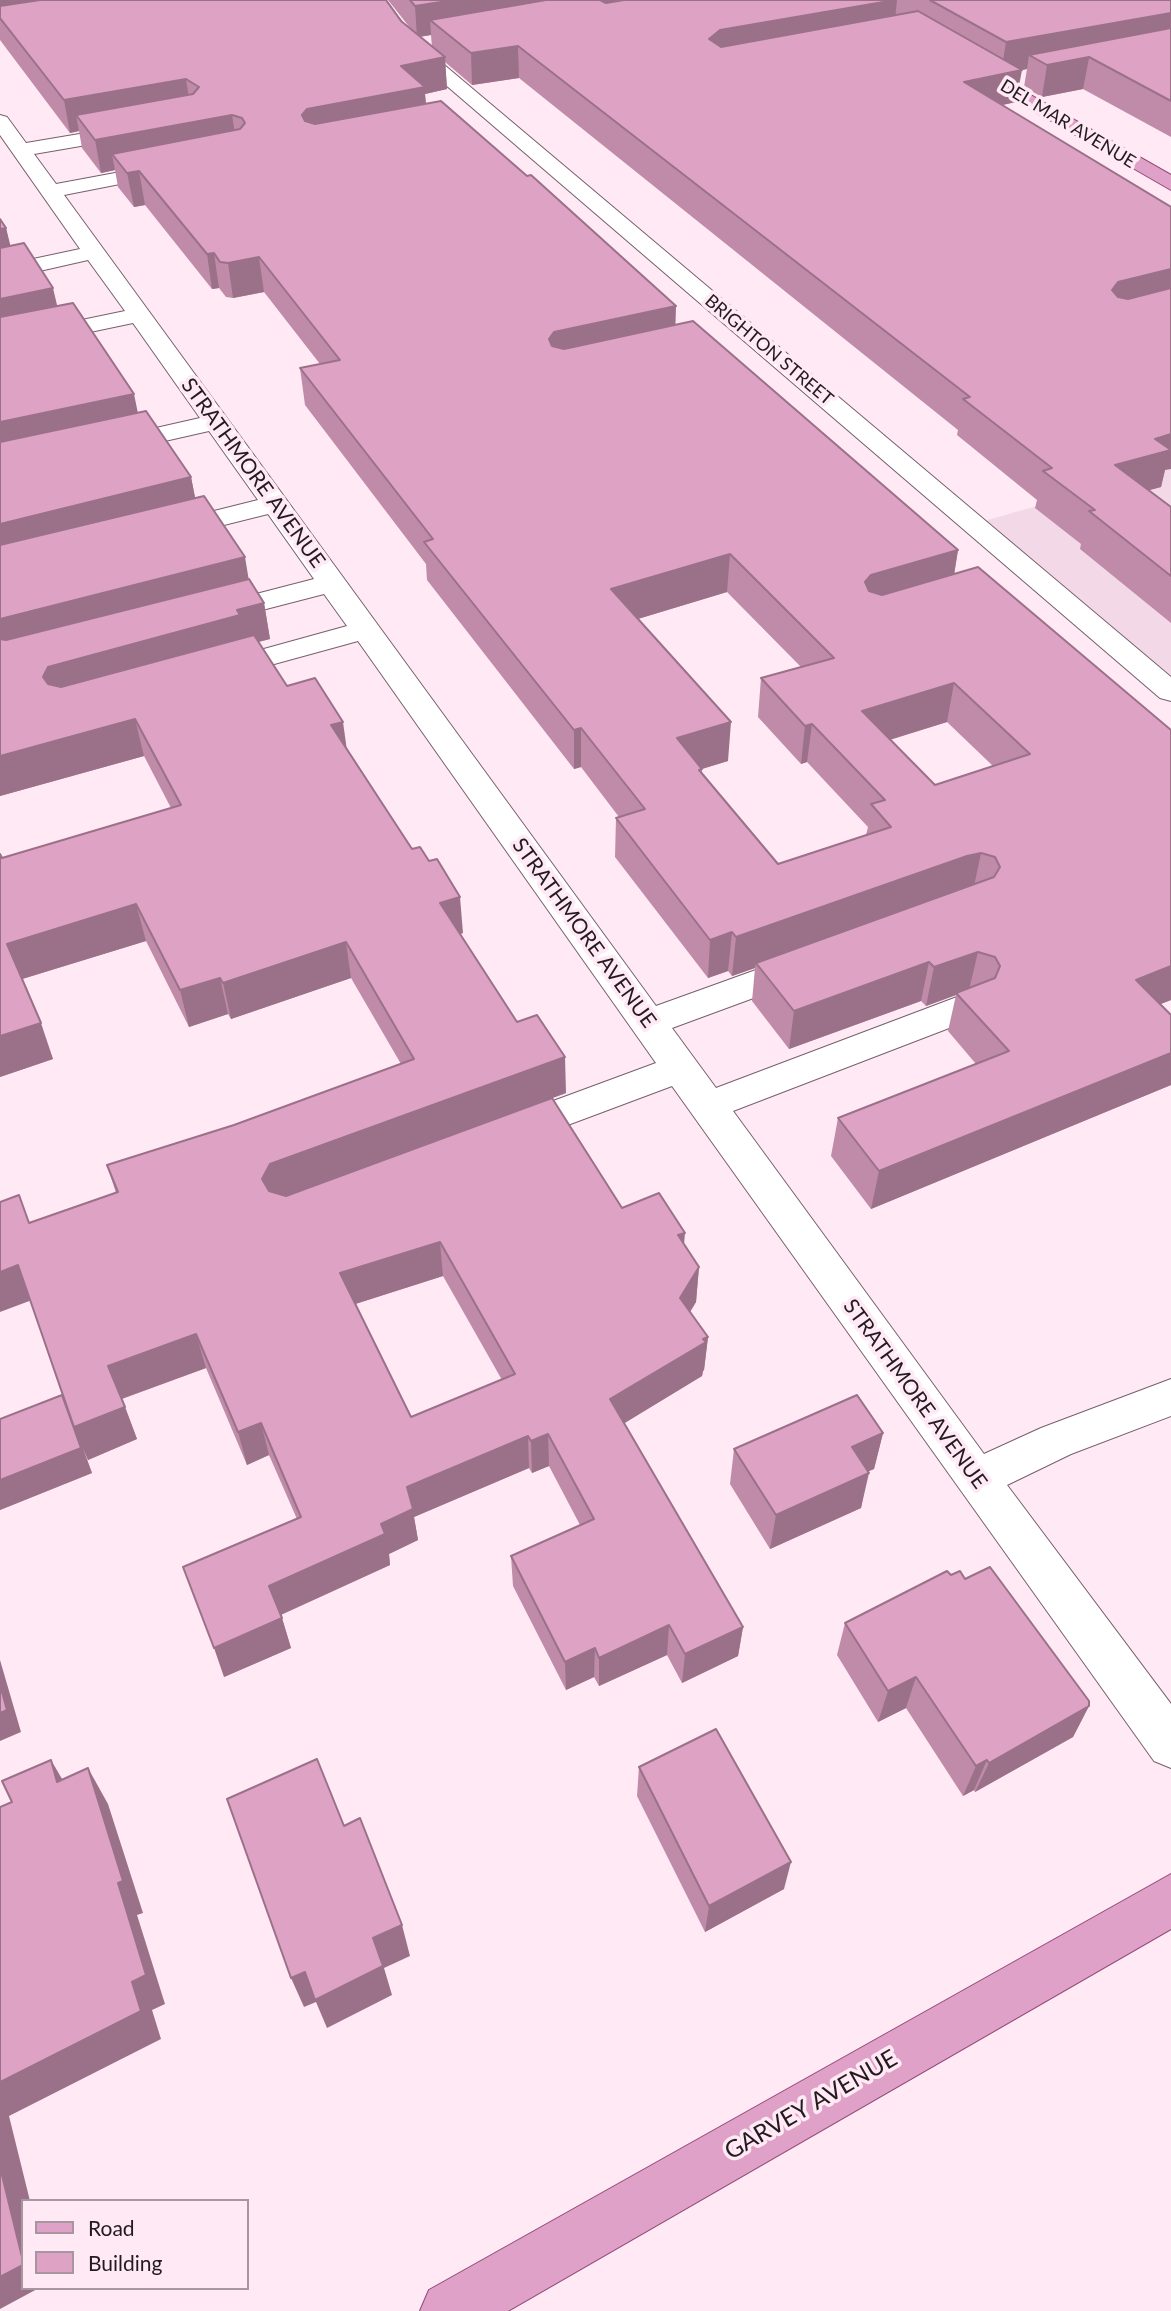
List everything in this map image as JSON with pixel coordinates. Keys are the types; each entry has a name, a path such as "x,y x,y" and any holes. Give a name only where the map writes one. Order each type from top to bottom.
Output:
{"main road":[{"name":"DEL MAR AVENUE","path":"959,59 1171,184"},
{"name":"GARVEY AVENUE","path":"450,2311 1171,1900"}],"street":[{"name":"BRIGHTON STREET","path":"376,0 411,46 481,117 749,334 1021,579 1171,692"},
{"path":"411,46 436,42"},
{"path":"999,83 1030,78"},
{"name":"STRATHMORE AVENUE","path":"0,122 976,1479 1171,1744"},
{"path":"22,150 152,127"},
{"path":"51,191 195,164"},
{"path":"0,272 95,252"},
{"path":"0,344 140,316"},
{"path":"723,340 749,334"},
{"path":"89,450 216,422"},
{"path":"144,537 275,504"},
{"path":"191,620 332,583"},
{"path":"191,678 366,630"},
{"path":"648,1023 829,957"},
{"path":"706,1105 762,1087 970,1006"},
{"path":"473,1146 681,1069"},
{"path":"976,1479 1056,1441 1171,1397"}],"shaded area":[{"path":"1171,468 1171,675 977,523"}],"building":[{"path":"40,0 386,0 401,21 445,57 401,66 425,87 307,109 302,115 305,121 315,124 441,101 527,176 531,175 676,306 554,332 549,339 552,346 564,349 693,321 958,550 871,575 865,582 869,591 882,595 978,567 1171,730 1171,966 1136,980 1171,1015 1171,1053 879,1171 838,1118 1009,1051 956,993 995,978 1000,966 995,957 978,952 934,967 929,962 794,1011 756,963 994,877 1000,867 995,857 981,853 967,856 736,937 732,932 710,940 616,818 645,809 581,728 574,730 424,542 433,539 300,368 340,360 259,257 228,263 220,262 214,253 207,254 139,171 127,173 112,154 240,129 245,123 242,118 232,115 95,140 76,115 193,94 199,87 186,79 64,100 0,18 0,6","holes":["730,554 834,658 761,678 805,726 812,724 885,800 871,804 891,827 778,864 699,770 702,769 677,738 731,722 611,589","954,683 1030,754 935,785 862,711"]},
{"path":"410,0 454,0 415,6"},
{"path":"546,0 600,0 606,3 624,0 895,0 720,30 709,39 721,47 918,11 1022,70 964,82 1171,207 1171,269 1118,282 1112,290 1118,297 1128,299 1171,288 1171,434 1155,439 1171,450 1115,465 1171,507 1171,576 1089,511 1095,510 1043,471 1052,468 963,399 970,397 518,46 471,53 430,20"},
{"path":"930,0 1171,0 1171,13 1006,42"},
{"path":"1171,28 1171,101 1089,57 1047,65 1029,55"},
{"path":"24,243 53,288 0,299 0,248"},
{"path":"73,303 134,394 0,422 0,317"},
{"path":"146,411 191,477 0,524 0,442"},
{"path":"204,496 245,557 0,619 0,545"},
{"path":"249,579 264,603 237,610 240,615 48,667 43,677 48,684 61,687 254,635 287,686 315,678 343,722 331,725 412,849 420,847 429,861 437,859 460,897 440,903 517,1022 537,1015 565,1057 270,1164 262,1179 269,1191 286,1196 552,1098 622,1208 659,1193 685,1233 678,1235 699,1267 680,1298 708,1337 703,1339 706,1342 610,1399 743,1627 685,1654 669,1625 599,1658 595,1648 565,1662 511,1556 594,1519 548,1434 531,1441 528,1436 407,1487 413,1509 381,1524 385,1534 269,1586 282,1618 214,1648 183,1567 301,1517 261,1423 238,1432 196,1334 108,1366 125,1407 74,1427 18,1265 0,1272 0,1202 19,1195 29,1223 118,1192 107,1165 234,1125 414,1059 346,942 223,983 220,978 180,990 136,904 7,944 41,1023 0,1036 0,854 2,858 181,805 135,719 0,756 0,639 6,640","holes":["440,1242 515,1374 411,1417 340,1273"]},
{"path":"62,1395 81,1448 0,1480 0,1419"},
{"path":"857,1395 883,1433 852,1447 869,1473 776,1515 734,1449"},
{"path":"990,1567 1089,1701 1089,1706 989,1763 987,1760 976,1766 916,1677 888,1691 845,1623 947,1571 951,1575 960,1571 965,1579"},
{"path":"0,1685 7,1710 0,1713"},
{"path":"716,1729 791,1862 709,1906 639,1767"},
{"path":"317,1759 344,1826 360,1818 402,1925 373,1938 383,1966 315,2000 305,1972 291,1978 227,1799"},
{"path":"51,1760 57,1782 88,1768 123,1881 118,1883 146,1975 132,1982 141,2011 0,2082 0,1807 12,1802 2,1781"},
{"path":"0,2167 21,2253 21,2266 0,2277"}]}
